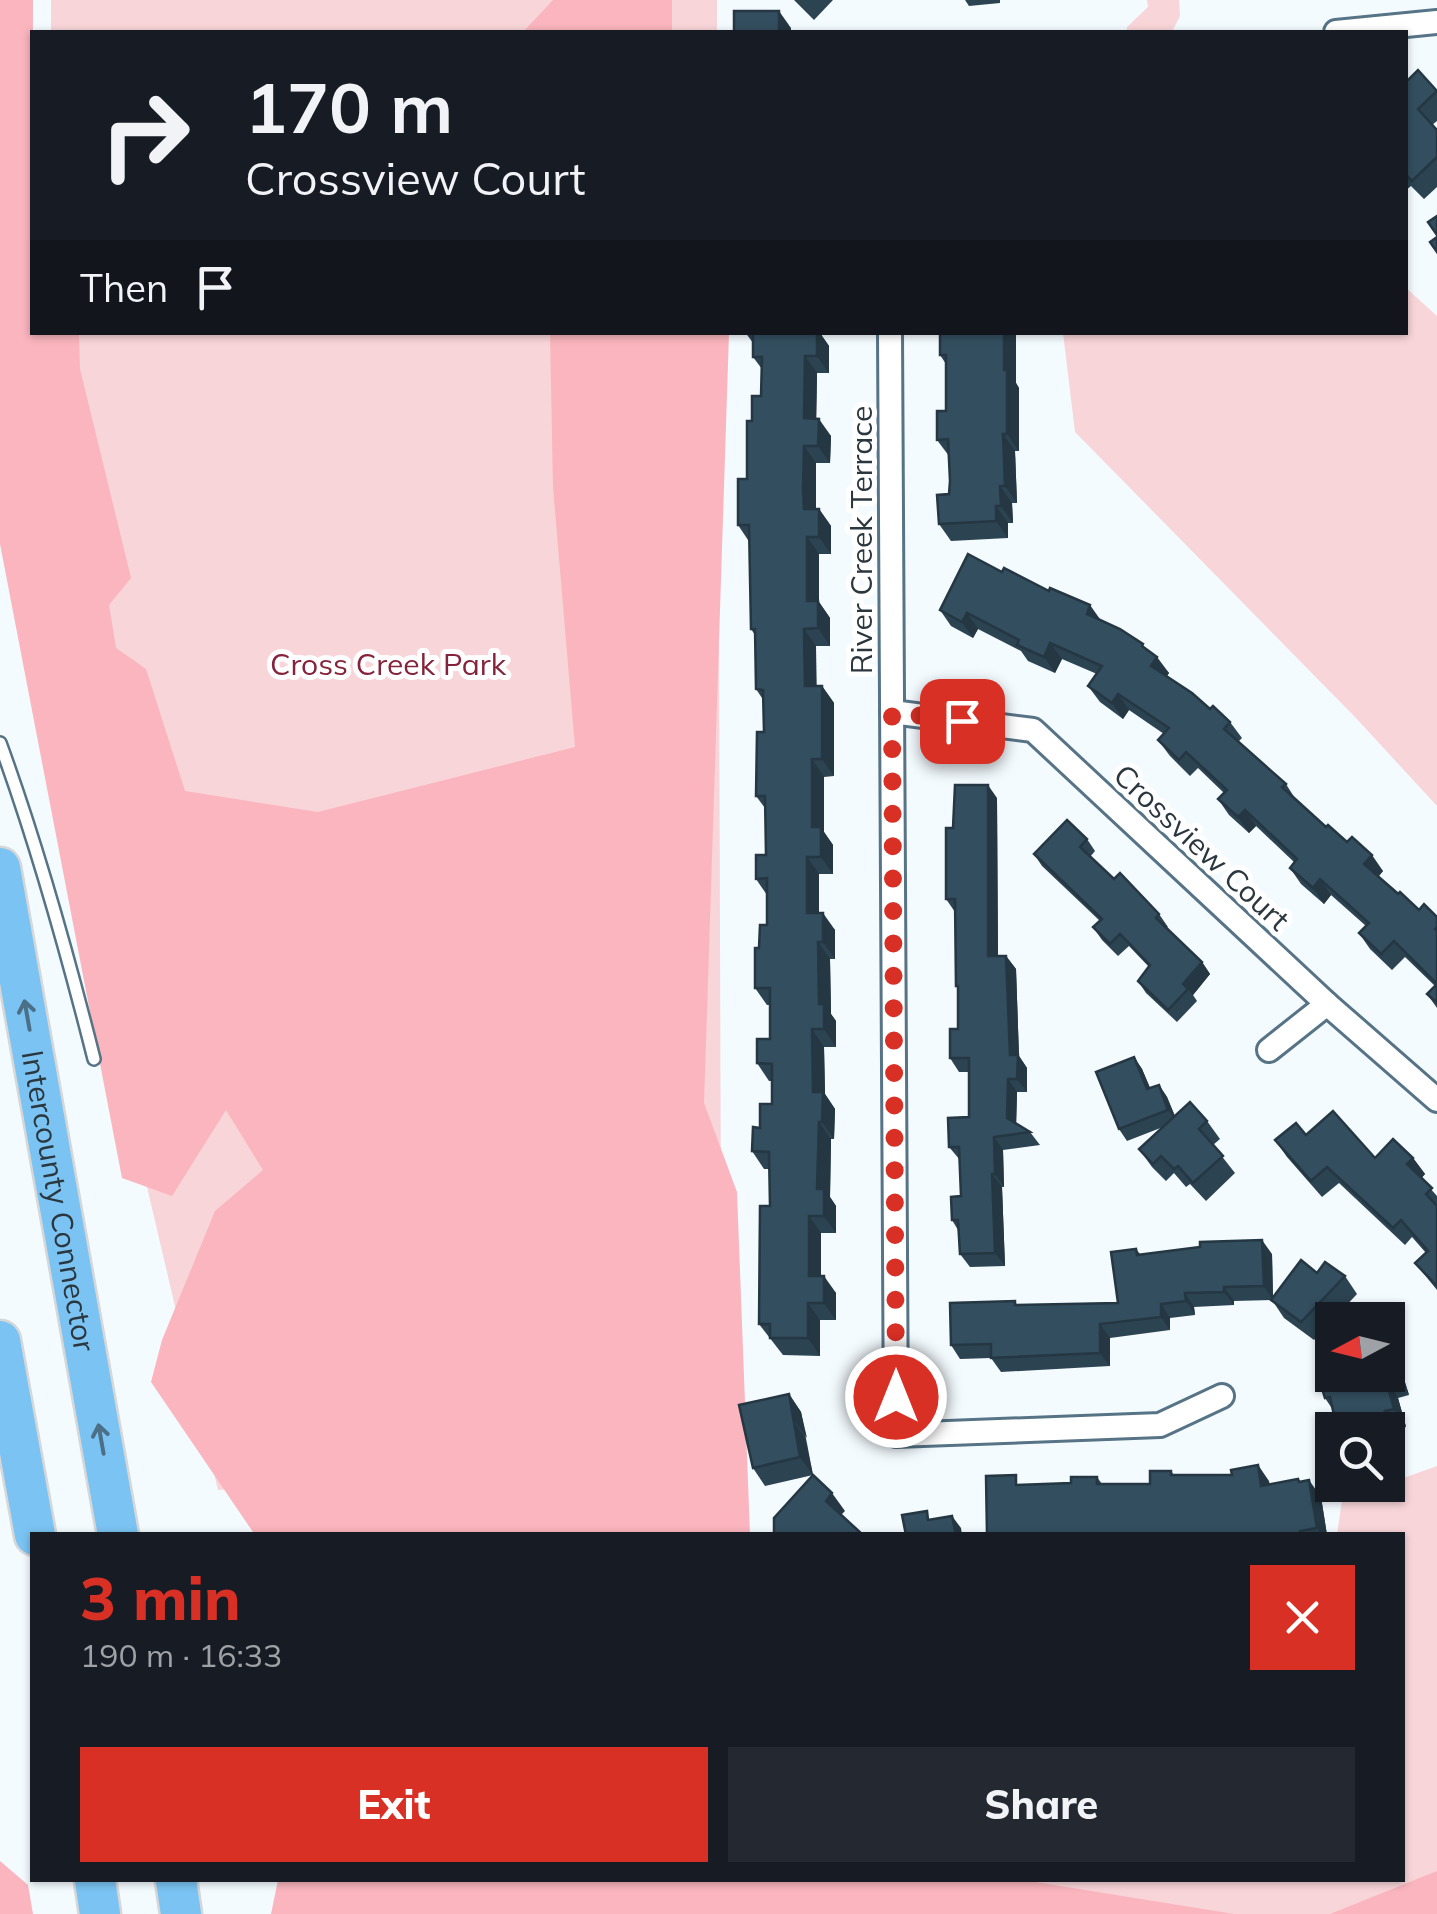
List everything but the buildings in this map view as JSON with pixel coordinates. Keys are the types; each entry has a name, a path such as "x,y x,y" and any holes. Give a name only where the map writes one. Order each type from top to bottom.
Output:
{"highway":[{"name":"Intercounty Connector","path":"0,868 117,1532"},
{"path":"0,1341 34,1532"},
{"path":"94,1882 100,1914"},
{"path":"176,1882 181,1914"}],"street":[{"path":"1356,30 1437,22"},
{"name":"River Creek Terrace","path":"890,335 896,1435 1160,1426 1222,1396"},
{"name":"Crossview Court","path":"892,712 1033,730 1326,1004 1437,1100"},
{"path":"1269,1050 1326,1004"}],"lane":[{"path":"0,744 41,862 94,1060"}],"green space":[{"path":"51,0 717,0 717,30 51,30"},
{"path":"1147,0 1179,0 1180,16 1173,30 1127,30 1148,7"},
{"path":"1408,290 1437,316 1437,806 1355,717 1075,432 1063,335 1408,335"},
{"name":"Cross Creek Park","path":"47,335 718,335 722,1532 305,1483 218,1490 84,918"},
{"path":"1437,1466 1437,1914 376,1914 370,1882 1405,1882 1405,1532 1337,1532 1342,1502 1405,1502 1405,1477"}],"shaded area":[{"name":"Cross Creek Park","path":"0,0 33,0 30,335 79,335 80,369 131,578 109,605 116,648 146,669 185,791 318,812 575,747 553,487 550,335 729,335 704,1103 737,1192 750,1532 253,1532 151,1382 162,1340 215,1211 263,1170 226,1110 172,1196 122,1178 0,544"},
{"path":"553,0 672,0 672,30 525,30"},
{"path":"0,1861 28,1885 33,1914 0,1914"},
{"path":"1437,1871 1437,1914 1330,1914"},
{"path":"278,1882 1035,1882 1234,1914 271,1914"}],"route":[{"path":"896,1397 892,712 962,721"}]}
